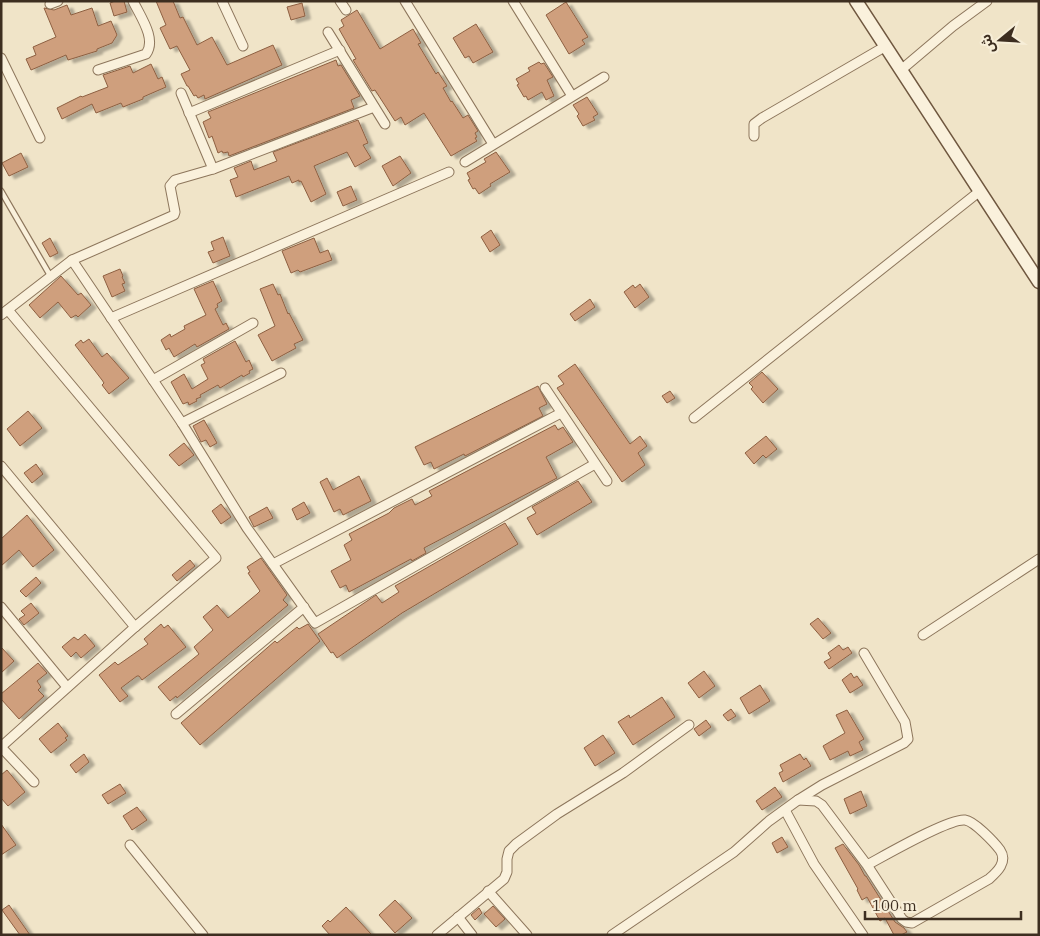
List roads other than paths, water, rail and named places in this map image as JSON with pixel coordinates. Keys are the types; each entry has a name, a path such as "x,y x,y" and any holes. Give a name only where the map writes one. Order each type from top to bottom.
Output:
{"main road":[{"path":"856,1 1039,282"}],"street":[{"path":"98,70 146,54 151,48 151,40 134,1"},
{"path":"222,1 244,46"},
{"path":"340,1 346,10"},
{"path":"405,1 493,144"},
{"path":"514,1 572,96"},
{"path":"901,70 953,26 987,1"},
{"path":"328,32 385,124"},
{"path":"754,136 754,124 762,118 886,46"},
{"path":"189,113 340,50"},
{"path":"1,58 40,138"},
{"path":"464,162 604,77"},
{"path":"180,93 214,169"},
{"path":"34,782 1,747 135,627 216,558 5,313 72,260 174,215 170,186 175,180 214,169 374,107"},
{"path":"111,318 450,172"},
{"path":"694,418 980,191"},
{"path":"72,260 182,423 247,528 315,623 596,464"},
{"path":"152,380 253,323"},
{"path":"182,423 281,372"},
{"path":"545,388 607,481"},
{"path":"273,564 561,413"},
{"path":"1,466 135,627"},
{"path":"923,635 1039,559"},
{"path":"1,607 68,687"},
{"path":"176,714 304,607"},
{"path":"612,935 734,852 769,821 798,800 822,785 904,743 908,739 905,722 864,653"},
{"path":"437,935 504,879 507,872 509,850 516,844 557,814 623,772 690,725"},
{"path":"798,800 819,803 867,865 902,919 906,922 912,923 989,879 1002,865 1003,858 1001,851 972,822 965,820 944,825 867,865"},
{"path":"785,810 814,864 863,935"},
{"path":"130,845 203,935"},
{"path":"488,891 527,935"},
{"path":"458,917 472,935"}],"lane":[{"path":"1,191 50,277"}]}
